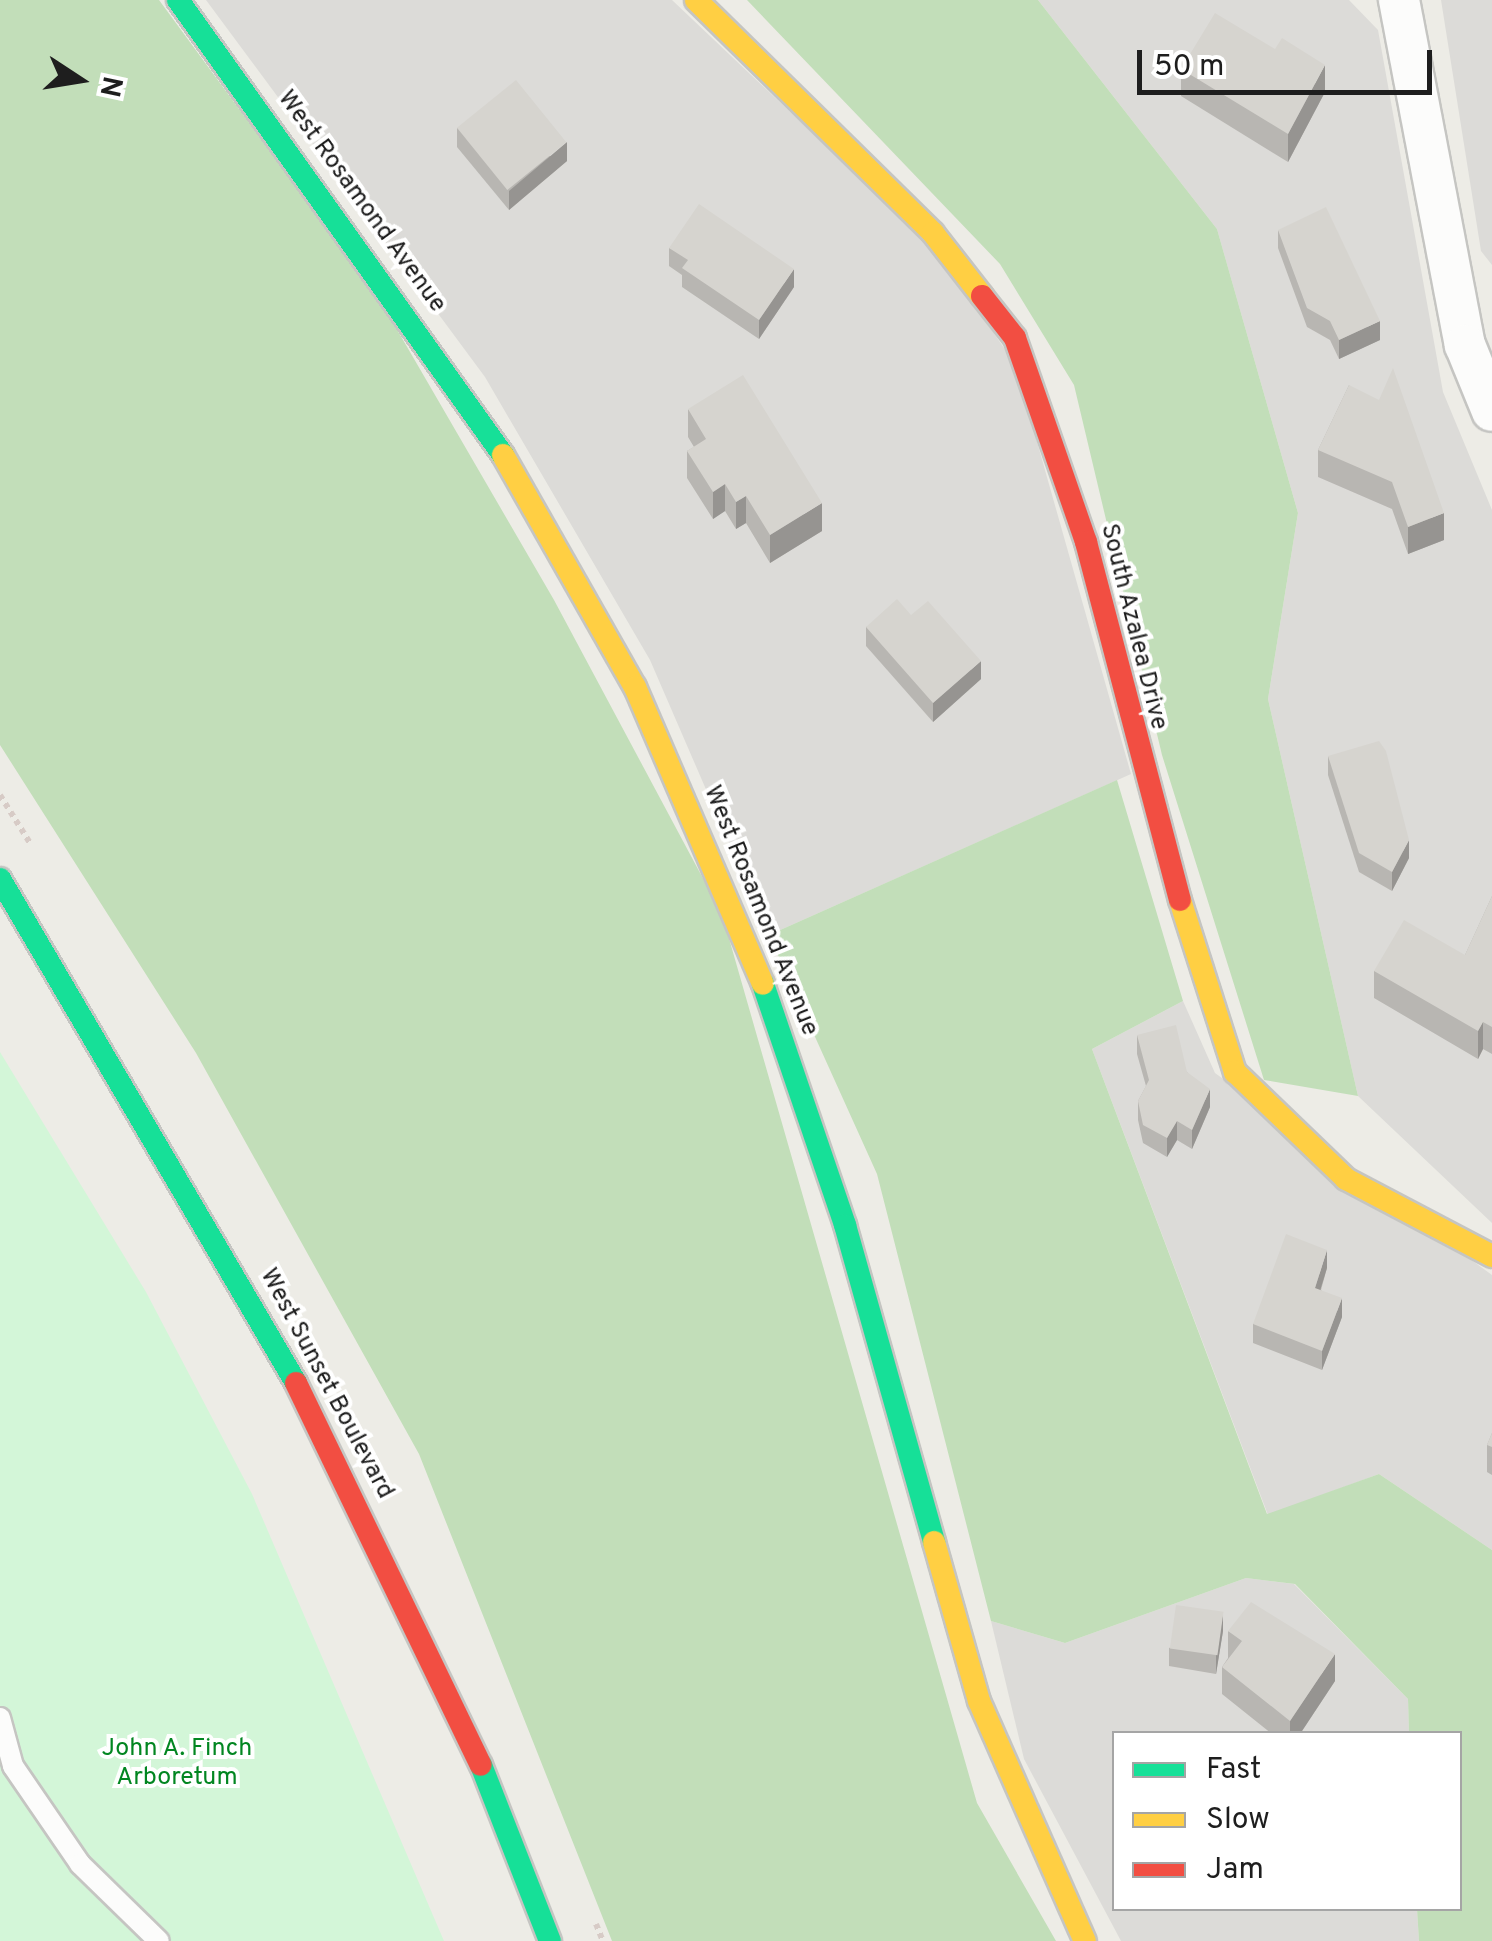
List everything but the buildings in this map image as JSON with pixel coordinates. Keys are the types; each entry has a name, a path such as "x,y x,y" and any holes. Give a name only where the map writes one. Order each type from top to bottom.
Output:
{"street":[{"name":"West Rosamond Avenue","path":"178,0 485,426 635,687 792,1065 978,1701 1085,1941"},
{"name":"South Azalea Drive","path":"696,0 934,233 1015,338 1086,542 1142,782 1235,1072 1346,1179 1492,1256"},
{"path":"1399,0 1492,410"},
{"name":"West Sunset Boulevard","path":"0,879 219,1241 342,1468 494,1793 550,1941"}],"lane":[{"path":"0,1718 14,1766 80,1864 160,1941"}],"shaded area":[{"path":"206,0 672,0 938,252 1015,364 1131,774 769,935 650,660 485,377"},
{"path":"1038,0 1349,0 1378,30 1443,392 1492,510 1492,1223 1358,1096 1268,699 1298,513 1217,229"},
{"path":"1441,0 1492,0 1492,265 1481,251"},
{"path":"1183,1001 1215,1073 1492,1275 1492,1550 1379,1474 1268,1515 1092,1049"},
{"path":"1246,1578 1294,1584 1408,1699 1409,1731 1112,1731 1112,1911 1417,1911 1419,1941 1121,1941 1024,1759 991,1621 1065,1643"}],"green space":[{"path":"0,0 159,0 381,302 554,600 722,914 977,1803 1056,1941 612,1941 419,1454 196,1053 0,745"},
{"path":"747,0 1038,0 1217,229 1298,513 1268,699 1358,1096 1264,1080 1162,755 1074,385 1000,264"},
{"path":"1117,780 1183,1001 1092,1049 1267,1514 1379,1474 1492,1550 1492,1941 1419,1941 1417,1911 1462,1911 1462,1731 1409,1731 1408,1699 1295,1584 1246,1578 1065,1643 991,1621 877,1174 769,935"},
{"name":"John A. Finch Arboretum","path":"0,1052 146,1292 252,1494 444,1941 0,1941"}],"traffic: fast":[{"path":"178,0 503,455"},
{"path":"0,879 296,1383"},
{"path":"763,984 845,1225 934,1542"},
{"path":"481,1765 550,1941"}],"traffic: slow":[{"path":"696,0 933,233 982,296"},
{"path":"503,455 635,687 763,984"},
{"path":"1180,900 1235,1072 1346,1179 1492,1256"},
{"path":"934,1542 979,1701 1085,1941"}],"traffic: jam":[{"path":"982,296 1015,338 1086,542 1180,900"},
{"path":"296,1383 481,1765"}]}
